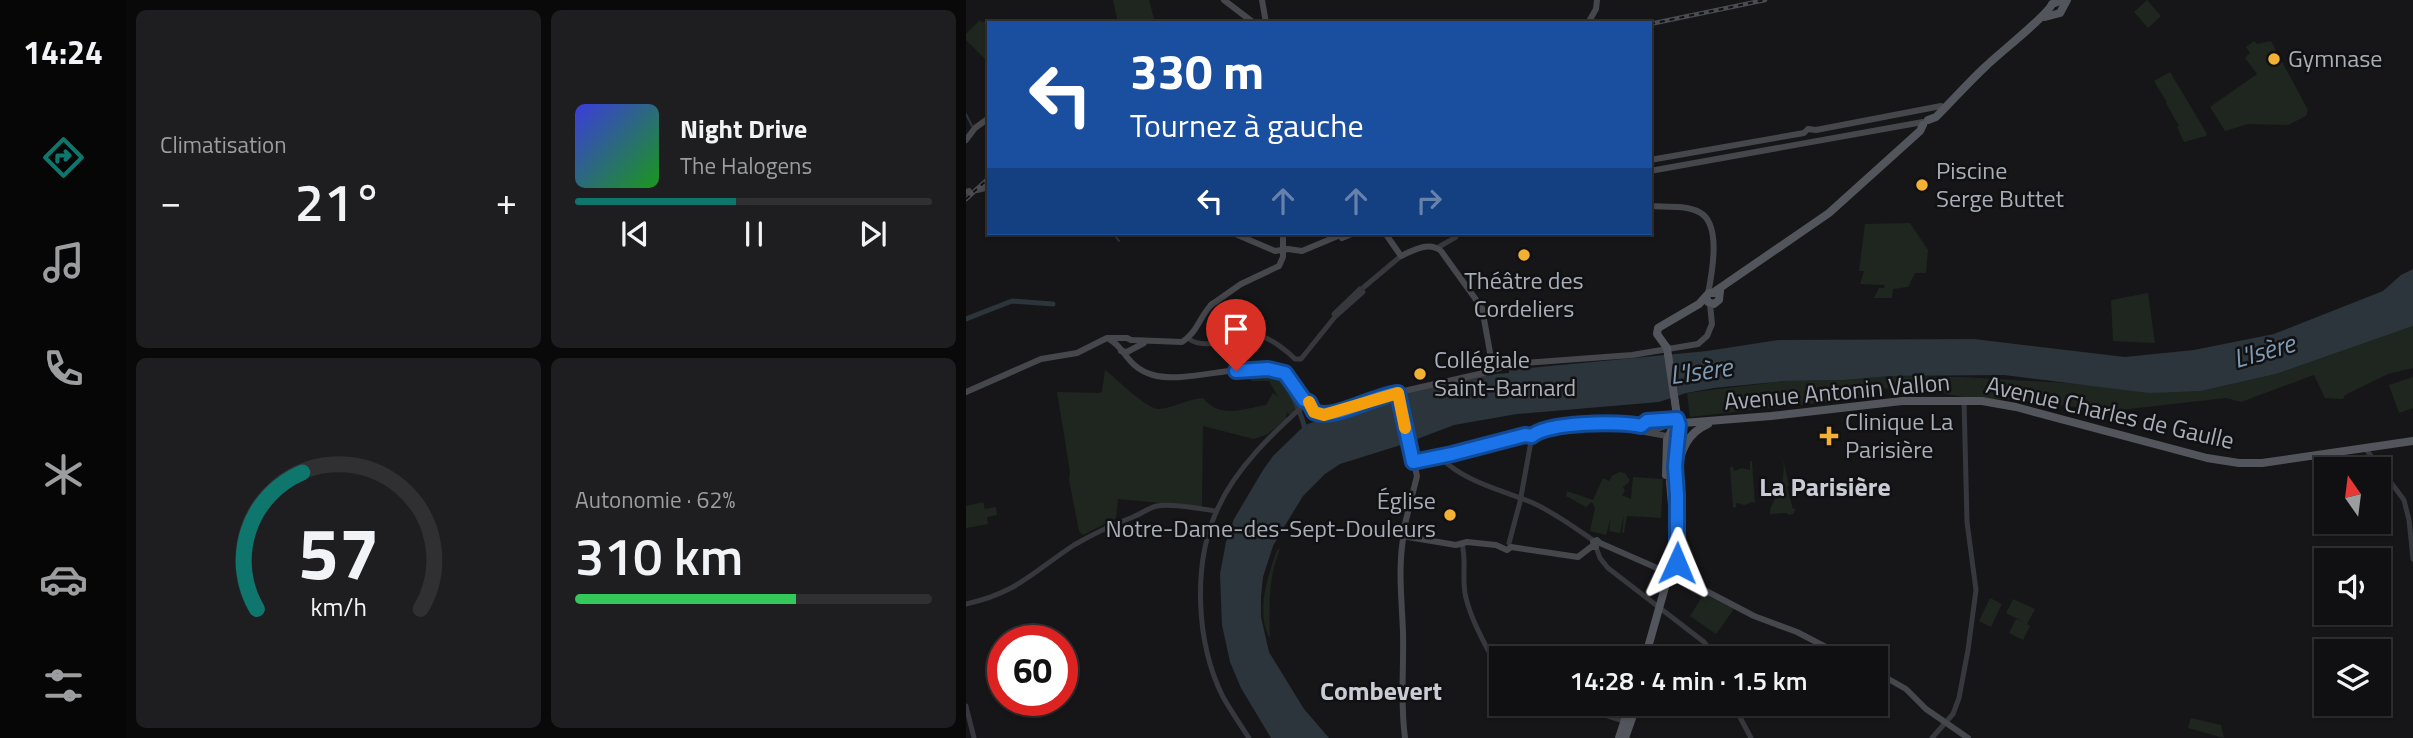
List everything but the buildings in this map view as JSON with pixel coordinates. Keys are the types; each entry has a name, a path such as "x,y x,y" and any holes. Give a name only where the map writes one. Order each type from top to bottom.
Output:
{"main road":[{"path":"1224,0 1247,20 1260,19 1262,0"},
{"path":"1677,492 1682,453 1665,330 1829,213 2038,20 2051,12 2060,13 2063,2"},
{"path":"1589,21 1597,3"},
{"path":"1652,160 1944,106"},
{"path":"1918,110 1925,123"},
{"path":"966,139 987,119"},
{"path":"1652,171 1925,123"},
{"path":"1816,130 1816,141"},
{"path":"1804,133 1807,142"},
{"path":"1119,345 1134,365 1154,375 1170,377 1254,370 1279,371 1287,374 1305,407 1324,415 1399,392 1511,364 1651,352 1698,344 1704,340 1713,322 1713,235 1709,220 1692,209 1652,206"},
{"path":"1238,235 1262,245 1305,251 1341,235"},
{"path":"966,392 1041,359 1077,353 1107,338 1119,345 1131,347 1188,337 1202,310 1279,263 1283,235"},
{"path":"1282,249 1287,253 1306,255 1350,235"},
{"path":"1386,235 1401,256 1425,246 1437,247 1482,308 1492,370"},
{"path":"1119,345 1127,338 1134,365"},
{"path":"1399,392 1417,478 1404,523 1400,576 1403,643 1401,704 1405,738"},
{"name":"Avenue Antonin Vallon","path":"1679,427 1902,401 1964,400"},
{"name":"Avenue Charles de Gaulle","path":"1964,400 2004,404 2225,462 2262,463 2413,441"},
{"path":"1413,462 1525,435 1532,436 1536,432 1582,424 1624,425 1656,430 1679,427"},
{"path":"1656,436 1679,427"},
{"path":"1672,575 1674,546 1670,502 1671,448 1679,427"},
{"path":"1651,646 1678,552 1677,492 1671,448 1679,427"},
{"path":"1641,428 1671,448"},
{"path":"1405,537 1456,545 1505,546 1578,557 1596,544 1672,575 1823,646"},
{"path":"1888,679 1968,738"},
{"path":"1625,738 1629,716"},
{"path":"1619,738 1631,716"}],"street":[{"path":"1437,247 1455,235"},
{"path":"1188,337 1195,342 1210,342 1258,336 1295,359 1301,359 1335,316 1401,256"},
{"path":"1932,738 1955,709 1962,688 1976,597 1968,522 1964,400"},
{"path":"1249,738 1220,690 1203,629 1200,591 1203,562 1216,511 1223,499 1259,449 1305,407"},
{"path":"1505,546 1520,498 1532,436"},
{"path":"2365,448 2404,500 2413,559"},
{"path":"1440,457 1449,467 1565,520 1596,544 1600,558 1608,568 1707,646"},
{"path":"966,604 994,597 1019,585 1079,543 1112,524 1154,507 1216,511"},
{"path":"1463,545 1462,577 1466,599 1489,649"},
{"path":"966,706 974,738"},
{"path":"1609,716 1628,722"},
{"path":"1739,716 1751,738"}],"shaded area":[{"path":"1113,0 1149,0 1154,21 1118,21"},
{"path":"2147,0 2161,16 2148,28 2134,12"},
{"path":"980,20 987,21 987,61 966,40 966,34"},
{"path":"2254,41 2257,44 2271,41 2308,110 2306,116 2288,125 2248,124 2225,131 2210,107 2257,74 2245,58 2250,53 2246,47"},
{"path":"2170,72 2206,136 2184,142 2177,127 2179,126 2154,81"},
{"path":"1910,223 1928,250 1926,273 1915,273 1908,287 1893,289 1892,298 1874,298 1879,288 1884,288 1885,285 1860,284 1864,271 1859,271 1865,224"},
{"path":"2148,293 2155,343 2113,341 2111,300"},
{"path":"2413,326 2413,368 2388,374 2345,395 2343,399 2325,398 2314,375 2241,402 2226,398 2120,410 2006,399 1975,399 1888,388 1862,390 1863,398 1690,417 1687,393 1784,381 1891,376 1963,377 2201,391 2276,374"},
{"path":"1105,370 1153,408 1164,408 1203,398 1217,409 1232,411 1266,405 1273,393 1278,397 1269,381 1251,381 1250,372 1271,372 1286,378 1306,410 1291,416 1287,412 1286,419 1268,434 1254,439 1203,426 1202,507 1118,499 1116,518 1083,535 1079,531 1069,480 1057,392 1100,393"},
{"path":"2413,377 2413,408 2399,413 2389,385"},
{"path":"1783,459 1789,486 1787,487 1793,509 1796,509 1793,514 1788,515 1770,514 1782,481"},
{"path":"1750,461 1755,503 1736,503 1733,508 1730,467 1733,467 1734,471 1742,468 1750,470"},
{"path":"1619,472 1625,473 1629,479 1623,487 1625,491 1622,495 1631,499 1633,477 1663,479 1661,518 1627,516 1624,533 1624,515 1620,533 1609,531 1611,517 1606,535 1590,531 1595,508 1592,502 1586,507 1566,496 1567,491 1593,500 1603,478 1609,481"},
{"path":"983,502 985,509 996,507 997,515 987,517 988,524 966,528 966,506"},
{"path":"1280,549 1271,582 1270,638 1264,617 1264,594 1277,550"},
{"path":"1704,594 1734,609 1716,634 1690,616"},
{"path":"1990,598 2002,604 1991,627 1979,621"},
{"path":"2013,599 2035,609 2023,640 2009,633 2016,619 2024,622 2006,613"},
{"path":"2191,718 2221,725 2224,738 2188,728"}],"water":[{"name":"L'Isère","path":"2413,269 2413,326 2276,374 2201,391 2149,393 2004,375 1891,376 1784,381 1714,388 1659,402 1517,414 1454,425 1340,464 1325,474 1303,496 1273,546 1263,577 1261,596 1261,617 1269,652 1304,709 1329,738 1271,738 1241,688 1230,662 1222,625 1220,574 1234,519 1263,470 1273,456 1305,425 1393,395 1402,396 1404,393 1483,375 1509,373 1509,370 1707,351 1778,340 1974,339 2125,357 2194,350 2274,334 2383,291 2401,275"}],"waterway":[{"path":"966,114 972,126"},
{"path":"1114,235 1119,241"},
{"path":"966,319 1012,301 1053,304"},
{"path":"1251,375 1272,375 1283,380 1295,401 1305,431"}],"railway":[{"path":"1652,24 1765,0"},
{"path":"966,199 987,180"}],"slow traffic":[{"path":"1309,402 1314,412 1324,415 1398,393 1405,428"}],"place":[{"name":"Gymnase","path":"2274,59"},
{"name":"Piscine Serge Buttet","path":"1922,185"},
{"name":"Théâtre des Cordeliers","path":"1524,255"},
{"name":"Collégiale Saint-Barnard","path":"1420,374"},
{"name":"Clinique La Parisière","path":"1829,436"},
{"name":"Église Notre-Dame-des-Sept-Douleurs","path":"1450,515"}],"district":[{"name":"La Parisière","path":"1825,487"},
{"name":"Combevert","path":"1381,691"}],"route":[{"path":"1236,371 1268,369 1285,373 1314,412 1324,415 1398,393 1413,462 1557,428 1589,423 1641,426 1647,421 1677,419 1677,563"}]}
